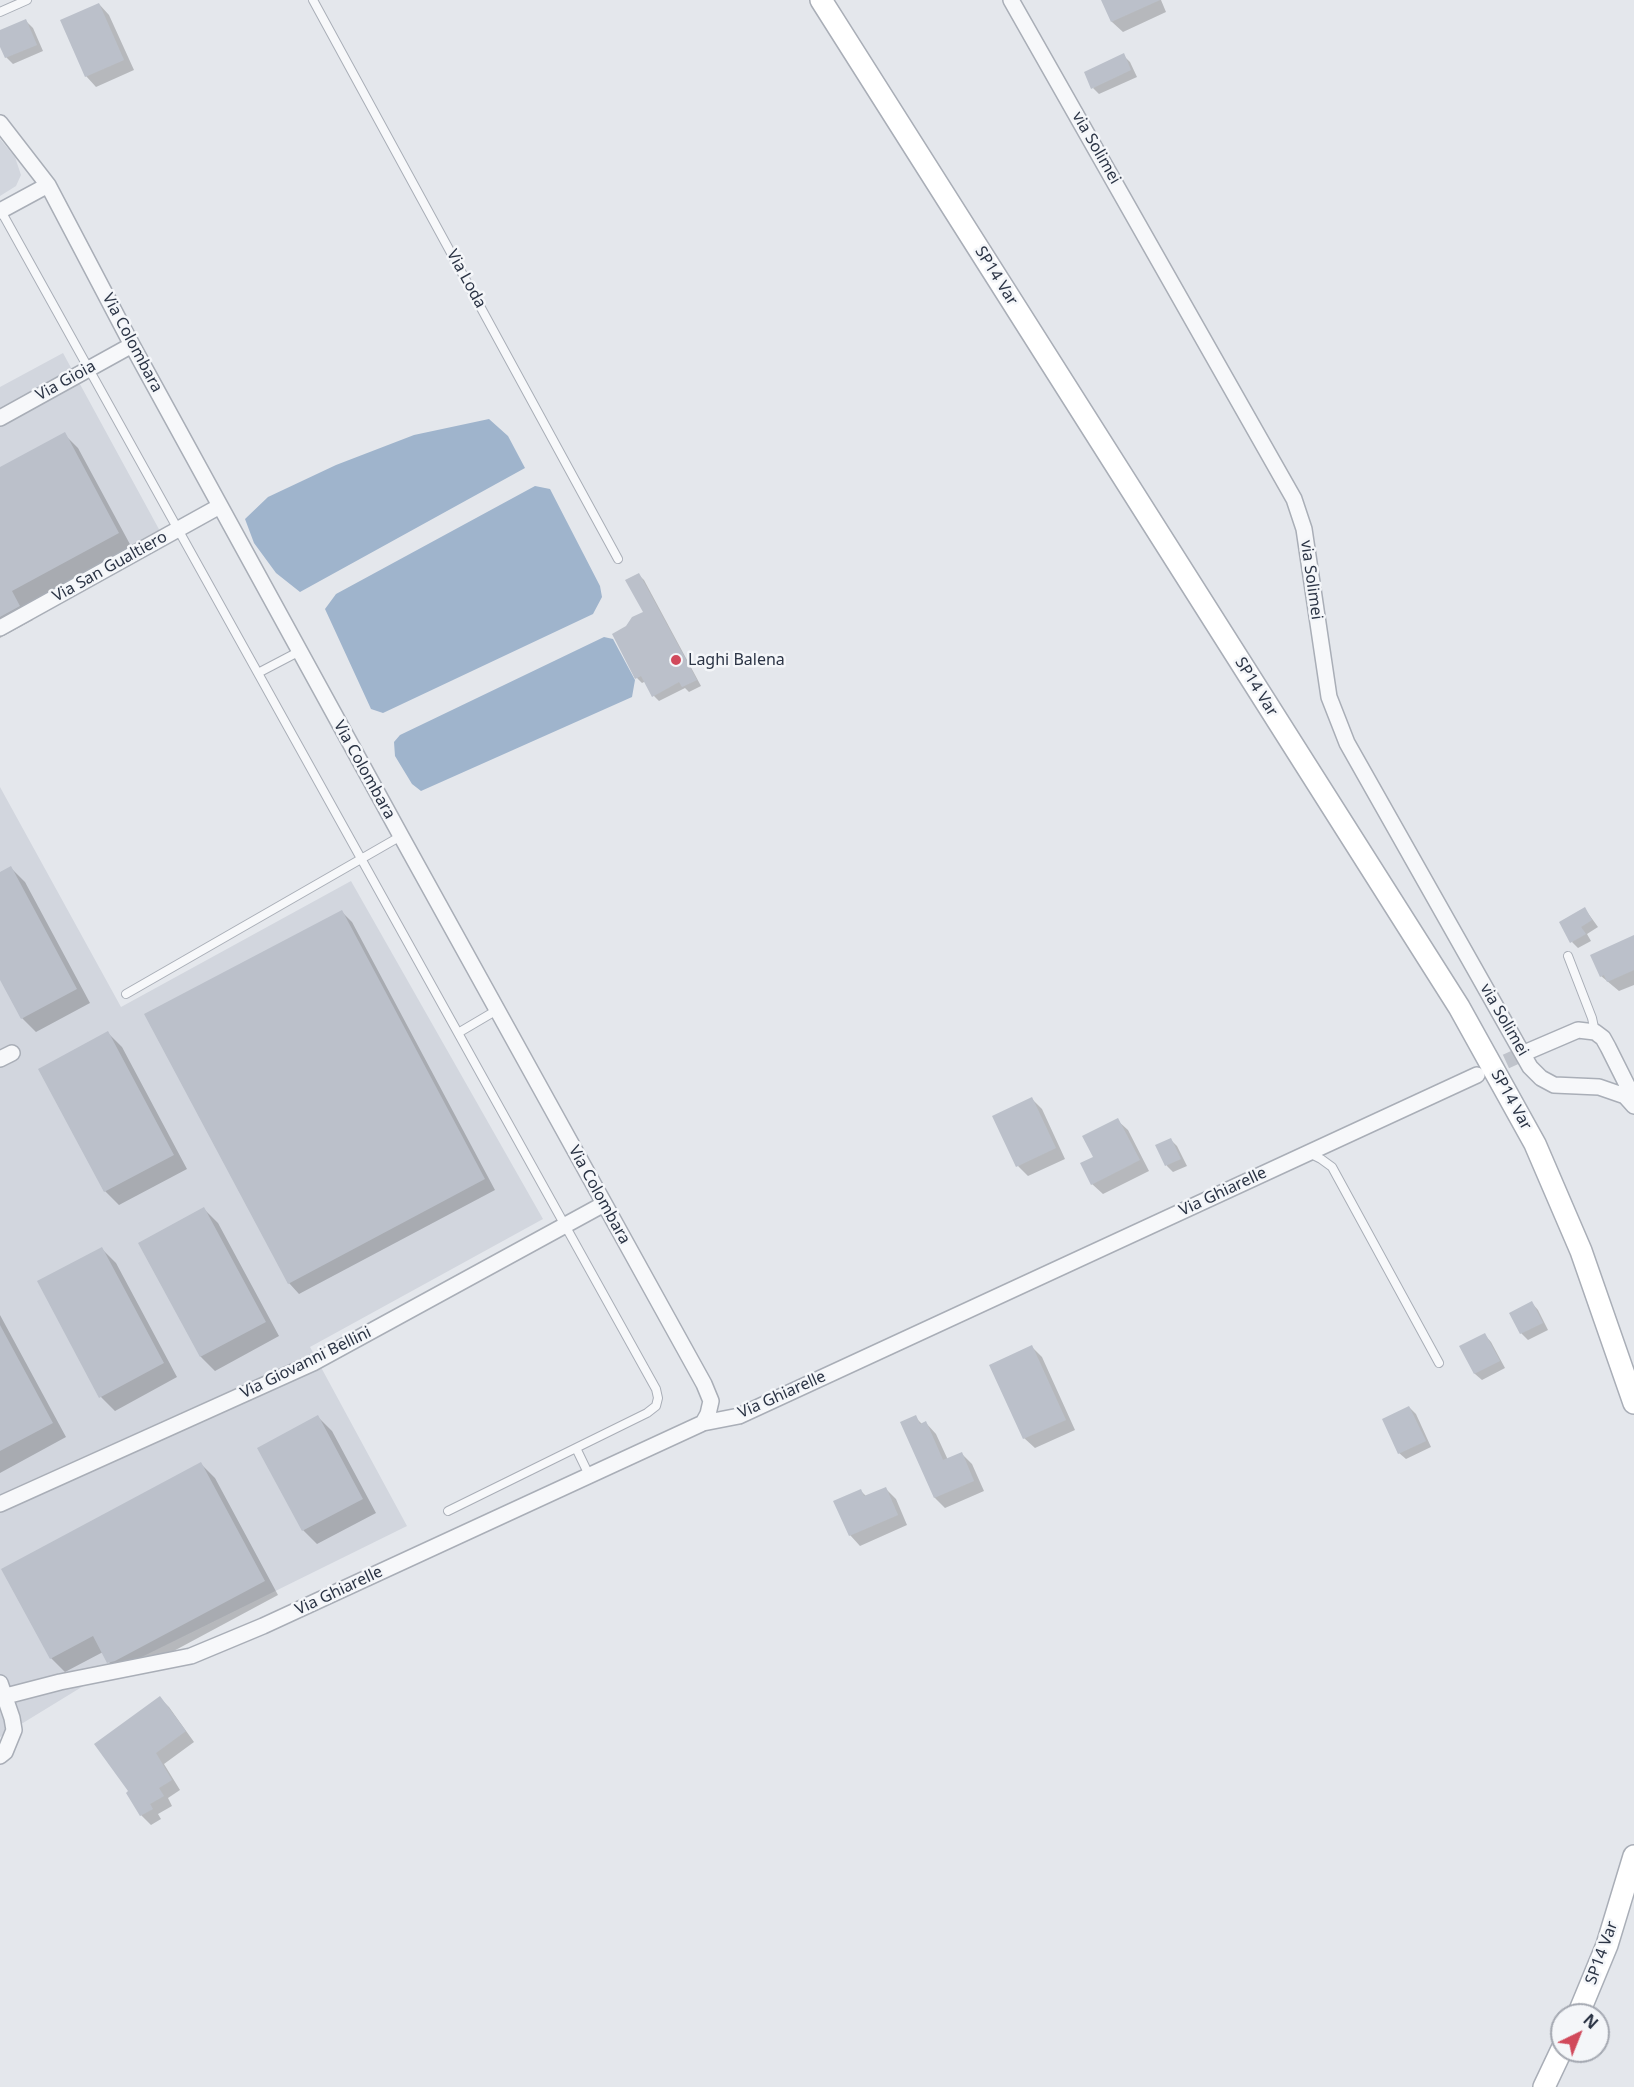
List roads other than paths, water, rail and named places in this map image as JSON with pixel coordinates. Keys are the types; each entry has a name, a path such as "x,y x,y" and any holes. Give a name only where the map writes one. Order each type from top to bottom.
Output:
{"main road":[{"name":"SP14 Var","path":"821,0 1459,1007 1535,1144 1581,1251 1634,1403"},
{"name":"SP14 Var","path":"1583,2003 1607,1945 1634,1856"},
{"path":"1544,2087 1555,2063"}],"street":[{"name":"via Solimei","path":"1011,0 1294,499 1304,529 1329,697 1347,744 1530,1067 1541,1078 1554,1085 1599,1087 1625,1096 1634,1106"},
{"name":"Via Colombara","path":"0,123 48,186 220,506 704,1384 711,1401 703,1423"},
{"path":"1,211 48,186"},
{"name":"Via Gioia","path":"0,418 132,345"},
{"name":"Via San Gualtiero","path":"0,628 220,506"},
{"path":"1529,1051 1578,1030 1595,1032 1603,1038 1634,1099"},
{"name":"Via Ghiarelle","path":"3,1690 60,1682 191,1656 263,1626 703,1423 739,1416 1477,1075"},
{"name":"Via Giovanni Bellini","path":"0,1504 313,1363 604,1204"},
{"path":"0,1756 5,1752 14,1730 3,1690"}],"lane":[{"path":"0,12 27,0"},
{"name":"Via Loda","path":"313,0 618,559"},
{"path":"1,211 656,1389 658,1398 656,1406 647,1413 448,1511"},
{"path":"258,673 300,651"},
{"path":"126,994 401,836"},
{"path":"1568,956 1592,1018 1595,1032"},
{"path":"458,1033 497,1010"},
{"path":"1308,1153 1322,1159 1332,1167 1439,1364"},
{"path":"576,1448 589,1475"}],"water":[{"path":"489,419 508,436 525,468 300,592 276,573 254,543 245,519 268,497 336,465 414,435"},
{"path":"535,486 550,489 600,586 602,597 593,614 383,713 371,709 325,609 336,594"},
{"path":"604,637 613,639 635,680 632,697 421,791 412,784 395,756 394,742 400,735"}],"tunnel":[{"path":"1485,1071 1529,1051"}],"place":[{"name":"Laghi Balena","path":"676,660"}]}
